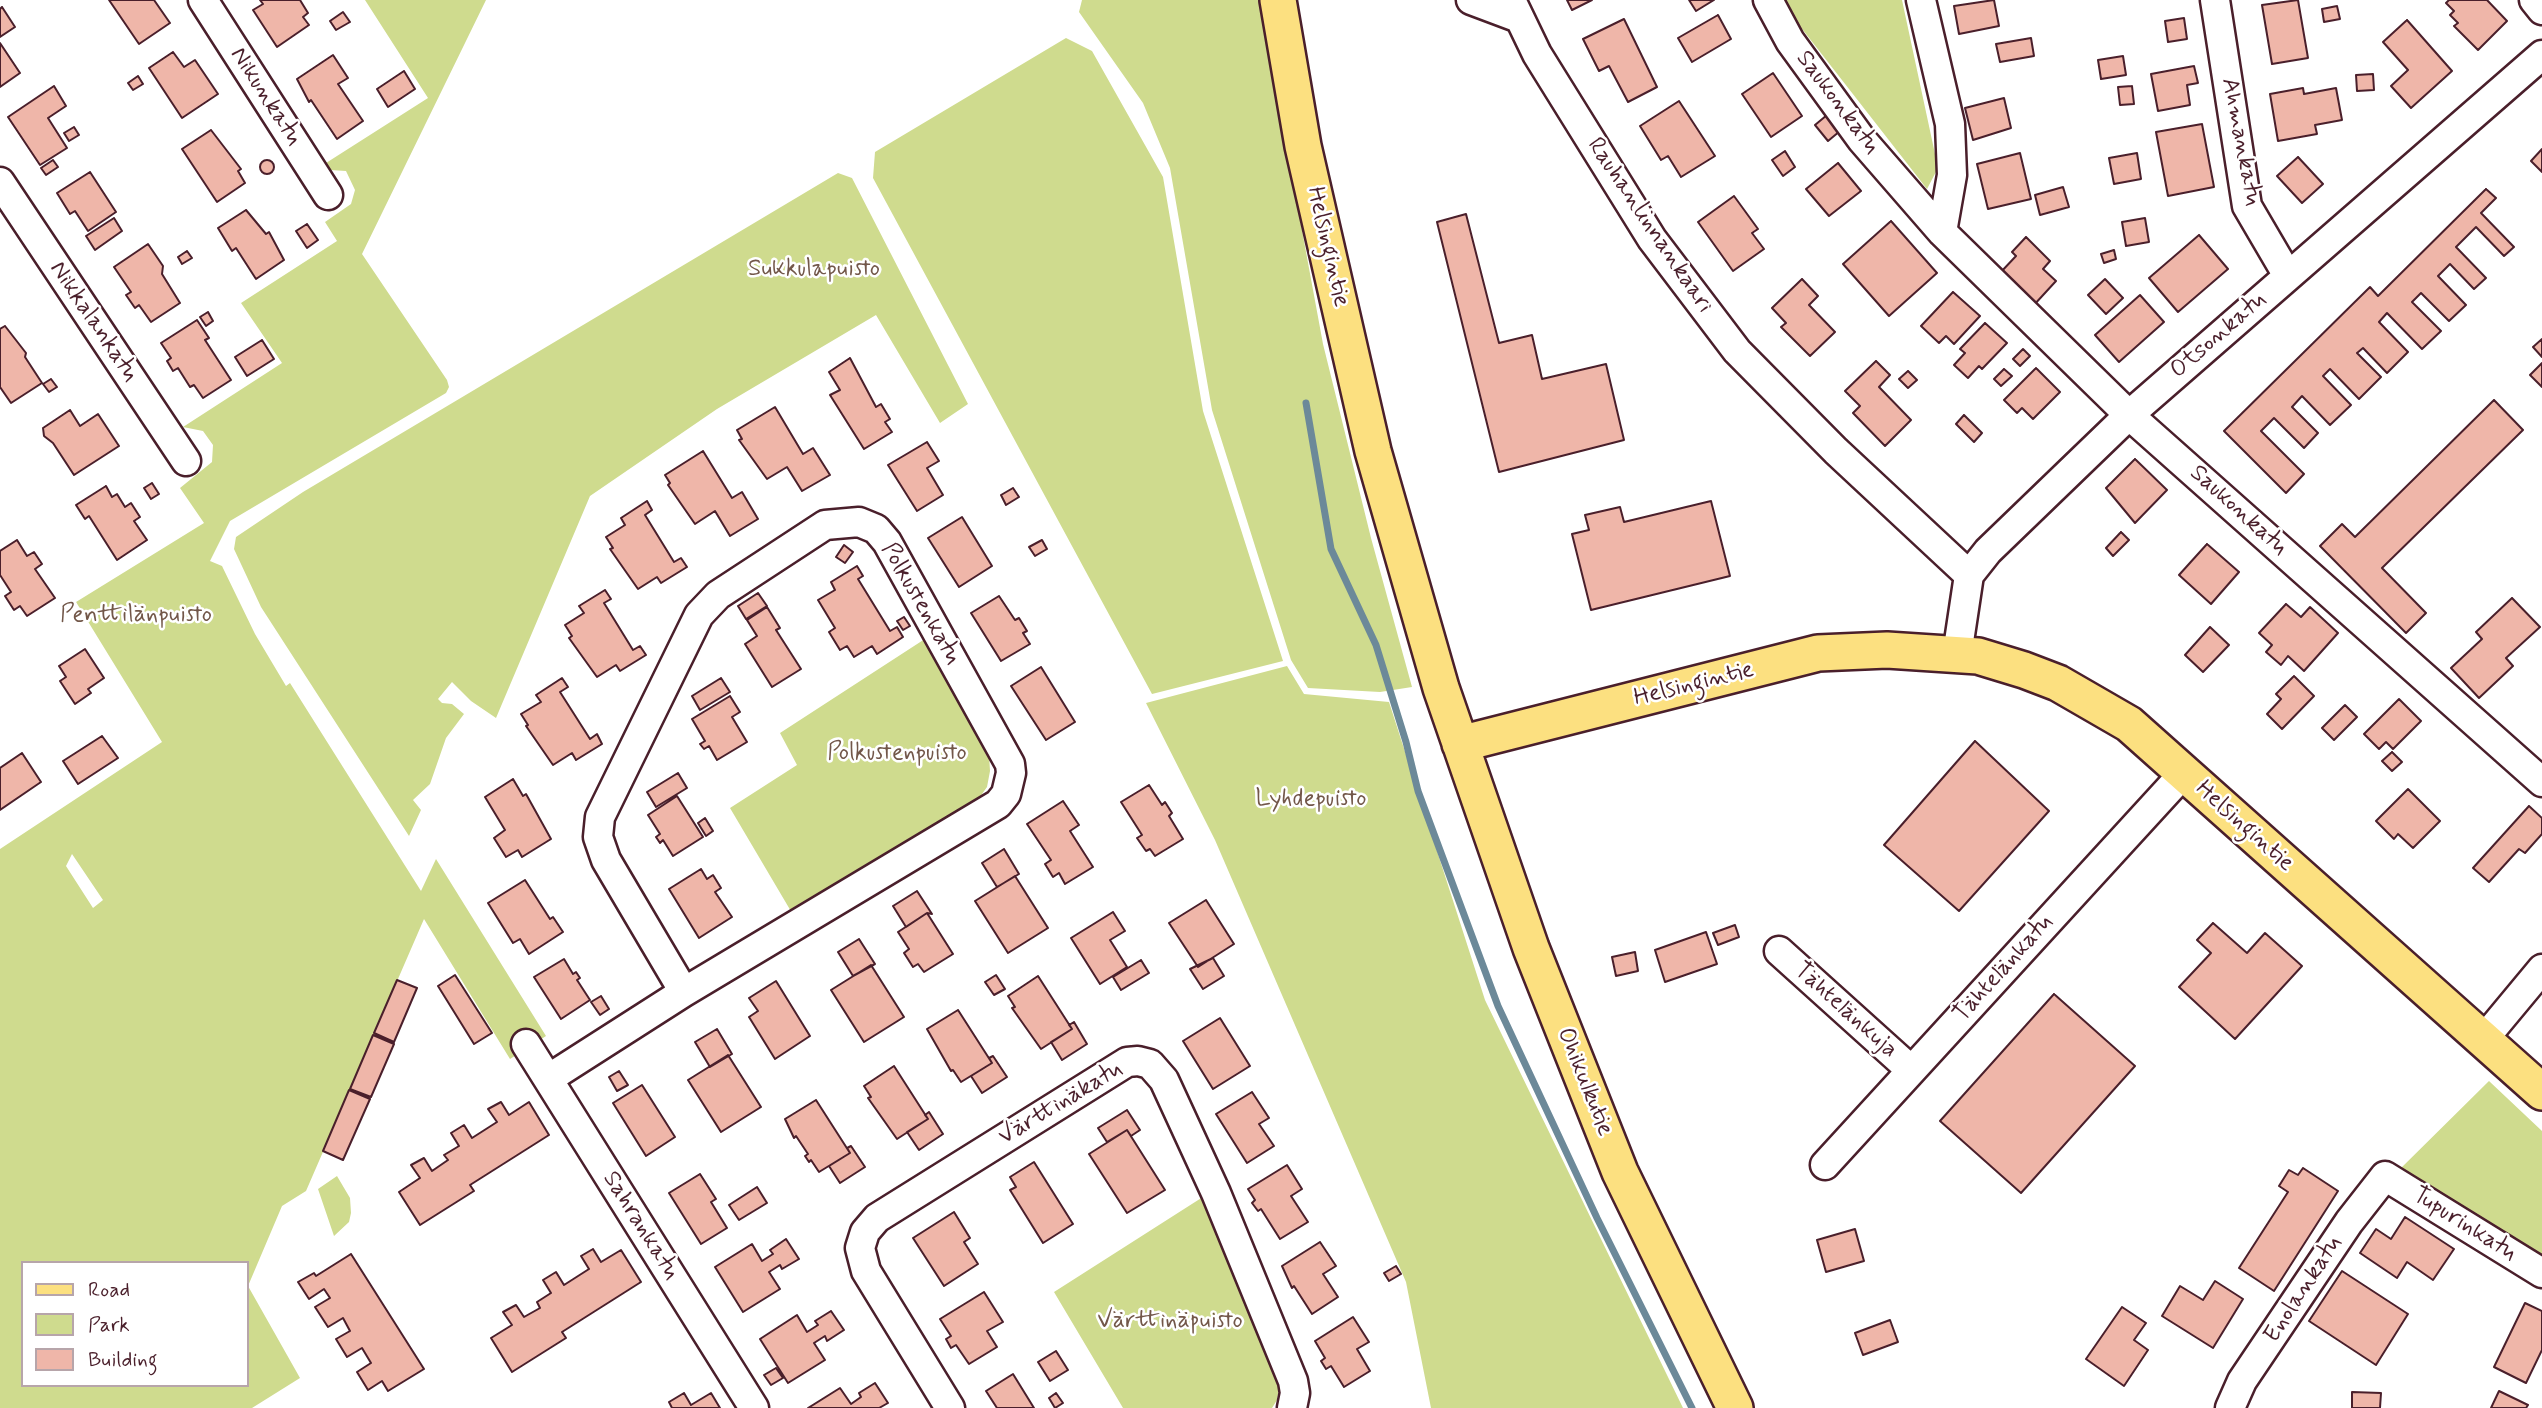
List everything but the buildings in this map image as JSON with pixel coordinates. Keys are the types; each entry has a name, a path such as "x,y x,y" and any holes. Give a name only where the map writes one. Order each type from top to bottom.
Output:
{"main road":[{"name":"Helsingintie","path":"1278,0 1304,146 1373,451 1441,688 1460,744 1818,653 1886,650 1978,656 2058,683 2129,724 2542,1092"},
{"name":"Ohikulkutie","path":"1460,744 1531,948 1620,1172 1735,1408"}],"street":[{"name":"Nikunkatu","path":"203,0 328,195"},
{"path":"1471,0 1515,9"},
{"name":"Saukonkatu","path":"1768,0 1790,41 1862,140 1942,232 2129,415 2542,782"},
{"path":"1920,0 1950,124 1952,175 1942,232"},
{"name":"Ahmankatu","path":"2215,0 2247,206 2288,276"},
{"path":"2534,0 2542,10"},
{"name":"Rauhanlinnankaari","path":"1515,9 1537,54 1652,239 1737,351 1827,443 1969,575"},
{"name":"Otsonkatu","path":"1969,575 1988,551 2129,415 2542,55"},
{"name":"Nikkalankatu","path":"0,182 186,461"},
{"name":"Polkustenkatu","path":"548,1079 684,992 986,811 1006,794 1011,774 1003,752 887,542 876,529 859,522 825,525 727,588 699,615 600,817 598,837 606,860 684,992"},
{"path":"1957,655 1969,575"},
{"name":"Tähtelänkatu","path":"1825,1165 2184,773"},
{"name":"Tähtelänkuja","path":"1779,951 1911,1070"},
{"path":"2483,1040 2542,969"},
{"name":"Sahrankatu","path":"526,1044 754,1408"},
{"name":"Värttinäkatu","path":"950,1408 866,1270 860,1248 866,1232 877,1218 1127,1062 1138,1061 1150,1064 1164,1080 1216,1193 1293,1381 1295,1393 1292,1408"},
{"name":"Tupurinkatu","path":"2385,1176 2542,1273"},
{"name":"Enolankatu","path":"2230,1408 2242,1381 2349,1222 2385,1176"}],"green space":[{"name":"Penttilänpuisto","path":"365,0 486,0 362,254 447,380 449,387 446,393 230,521 210,561 222,566 255,634 286,686 290,683 421,891 436,859 546,1036 510,1059 424,919 306,1191 282,1206 248,1286 300,1378 252,1408 0,1408 0,849 162,742 76,602 204,523 180,488 212,462 213,445 203,431 183,427 282,363 241,303 337,241 325,222 351,204 355,190 346,171 330,170 326,163 428,98","holes":["72,854 103,900 93,908 66,866"]},
{"path":"1082,0 1262,0 1323,344 1371,538 1412,687 1380,692 1308,688 1291,660 1212,410 1170,168 1143,103 1079,12"},
{"path":"1785,0 1902,0 1938,168 1927,189 1799,25"},
{"path":"1066,38 1092,51 1163,177 1203,411 1283,661 1152,694 873,178 875,152"},
{"name":"Sukkulapuisto","path":"838,173 852,178 968,404 940,423 876,315 717,409 590,496 496,718 471,701 452,682 438,699 442,703 452,704 464,714 446,738 430,784 413,800 421,810 409,836 261,607 234,549 236,537 303,492"},
{"name":"Polkustenpuisto","path":"931,635 989,755 987,787 977,801 792,913 730,808 797,765 780,733"},
{"name":"Lyhdepuisto","path":"1287,666 1304,694 1389,702 1485,1000 1683,1408 1431,1408 1406,1282 1215,840 1146,703"},
{"path":"2489,1081 2542,1131 2542,1263 2399,1170"},
{"path":"337,1176 350,1198 351,1213 349,1222 334,1236 318,1189"},
{"name":"Värttinäpuisto","path":"1206,1195 1281,1377 1277,1400 1272,1408 1123,1408 1054,1292"}],"waterway":[{"path":"1306,403 1331,549 1376,645 1418,791 1498,1006 1597,1218 1692,1408"}]}
